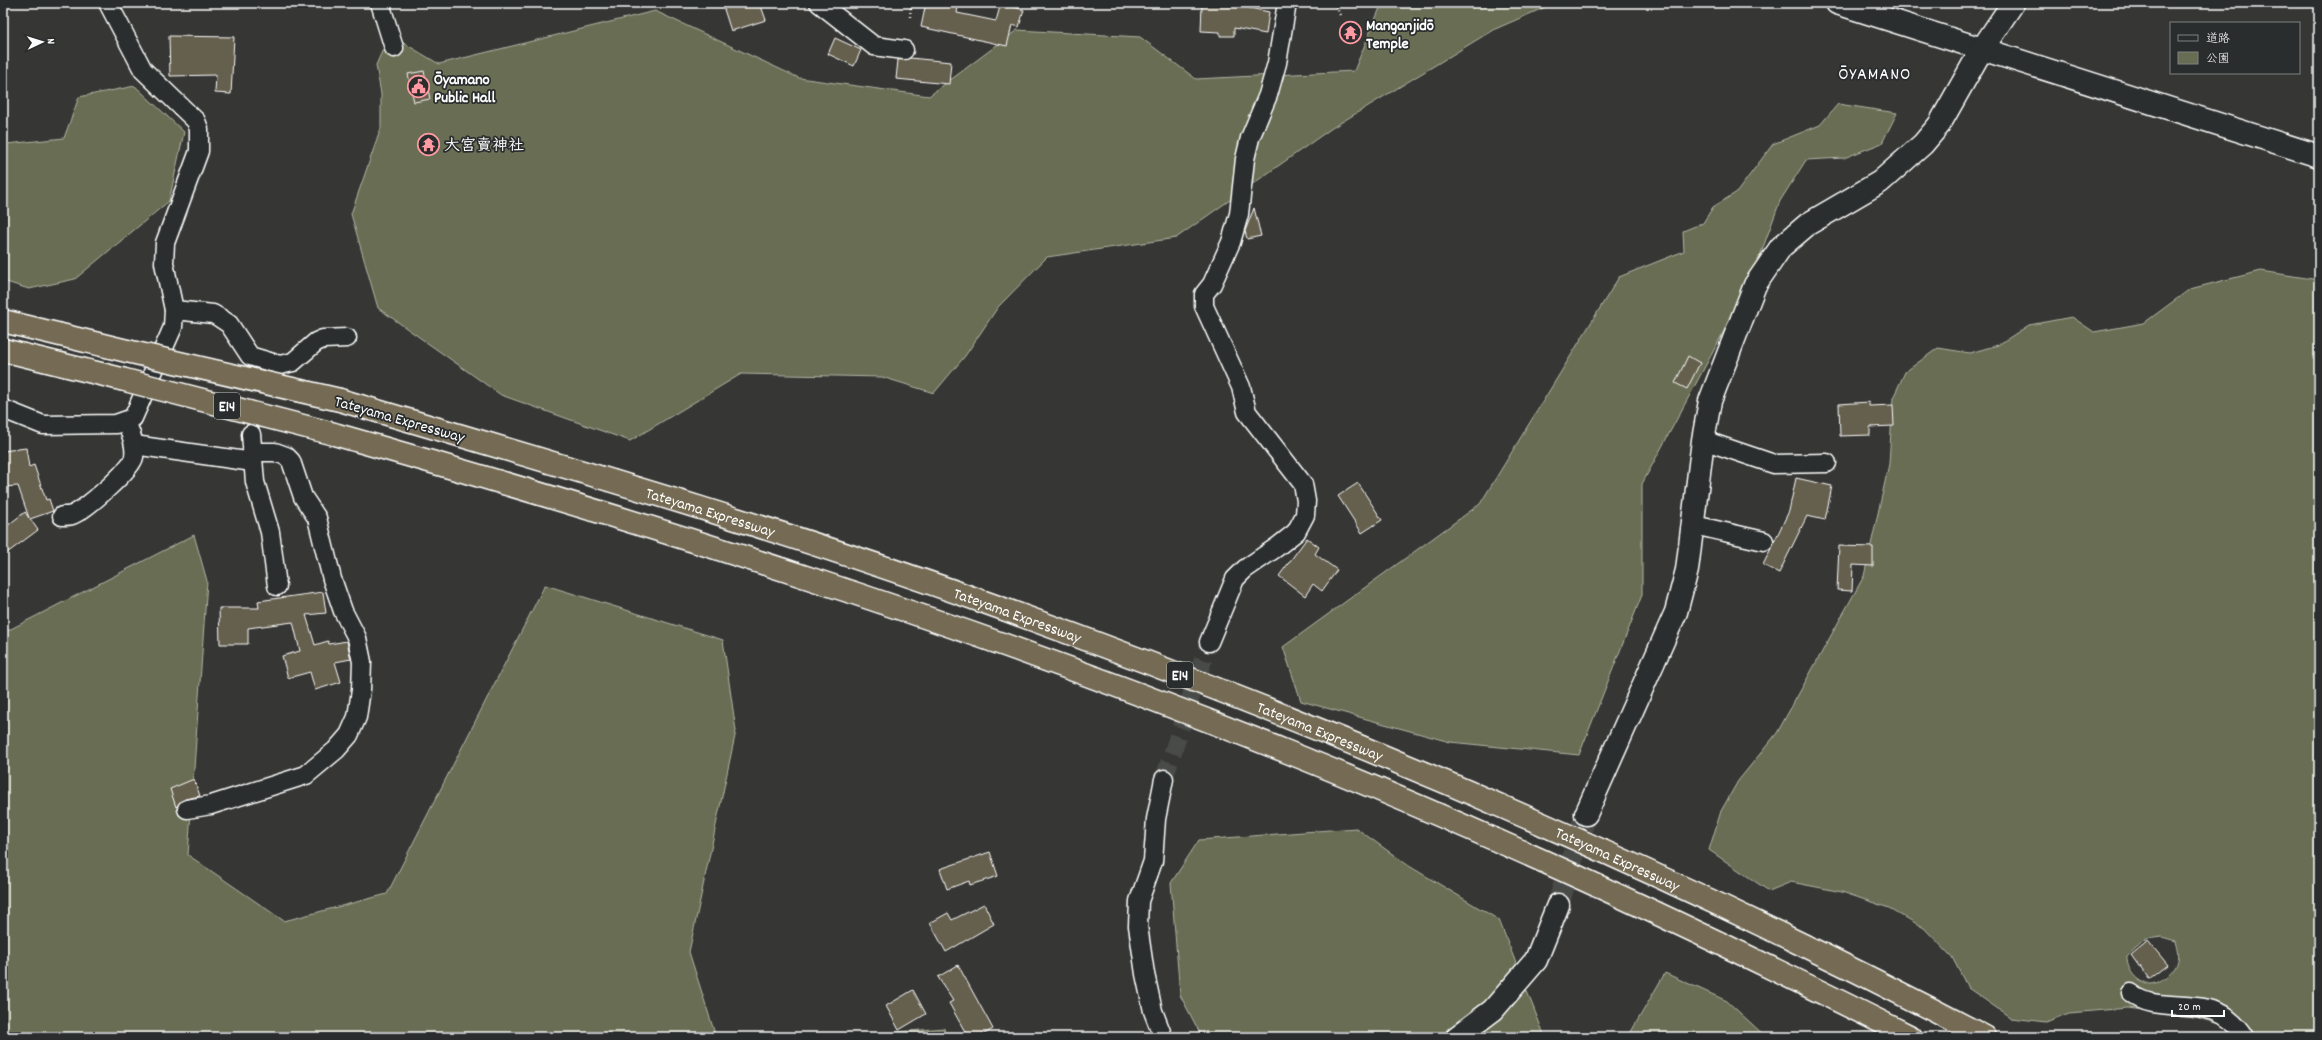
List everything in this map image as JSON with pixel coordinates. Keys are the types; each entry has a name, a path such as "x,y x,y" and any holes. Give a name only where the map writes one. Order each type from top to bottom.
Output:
{"highway":[{"name":"Tateyama Expressway","path":"3,321 340,400 812,544 981,601 1141,660 1377,753 1617,857 1874,979 1985,1037"},
{"name":"Tateyama Expressway","path":"3,350 334,434 637,523 870,598 1121,687 1287,752 1557,866 1746,954 1911,1037"},
{"path":"3,354 45,360"}],"street":[{"path":"3,409 43,425 116,424 133,418 173,327 174,310 164,263 166,243 199,151 199,129 196,121 143,70 108,3"},
{"path":"380,3 394,48"},
{"path":"818,3 874,46 904,50"},
{"path":"1209,642 1235,579 1245,569 1277,548 1296,532 1304,515 1304,484 1247,412 1241,387 1204,306 1204,294 1212,284 1228,249 1239,214 1245,159 1250,138 1268,95 1277,63 1287,3"},
{"path":"1837,3 2319,156"},
{"path":"1586,814 1676,612 1687,570 1694,525 1703,440 1710,401 1725,357 1755,285 1768,263 1781,247 1808,224 1880,182 1913,155 1939,125 1982,49 2013,3"},
{"path":"174,310 213,314 229,324 250,356 280,365 293,362 316,342 323,339 347,338"},
{"path":"62,516 76,513 121,476 134,457 134,445 126,421"},
{"path":"1703,440 1774,464 1827,463"},
{"path":"134,445 252,450 275,452 286,456 291,461 303,497 317,518 332,579 343,611 357,638 362,662 361,690 357,716 349,735 336,750 306,775 212,805 187,809"},
{"path":"252,450 260,505 270,532 277,586"},
{"path":"1694,525 1764,541"},
{"path":"1163,1037 1153,1011 1146,981 1138,926 1139,901 1152,861 1156,819 1164,779"},
{"path":"1458,1037 1493,1010 1536,960 1558,905"},
{"path":"2131,993 2144,1000 2185,1004 2217,1011 2238,1026 2245,1037"}],"path":[{"path":"910,17 911,3"},
{"path":"1335,3 1340,15"}],"green space":[{"path":"1382,3 1544,3 1550,5 1493,30 1332,128 1176,238 1047,257 998,307 965,356 934,393 882,377 741,374 630,441 501,395 378,308 351,214 381,128 381,94 376,65 384,47 402,42 439,64 655,11 799,78 929,96 1017,30 1140,37 1196,79 1354,71"},
{"path":"135,86 184,132 169,201 75,279 29,289 3,281 3,135 7,144 64,138 79,97"},
{"path":"1838,104 1897,113 1882,143 1844,158 1806,160 1780,201 1757,264 1730,320 1642,484 1642,595 1579,755 1450,742 1301,701 1283,647 1480,504 1619,277 1684,251 1683,231 1703,223 1713,207 1737,192 1773,144 1820,125"},
{"path":"2261,271 2319,280 2319,1037 2265,1037 2196,1017 2128,1008 2069,1013 2046,1022 2011,1018 1968,988 1952,957 1924,928 1889,908 1842,892 1791,882 1769,891 1709,850 1721,811 1738,781 1777,733 1864,576 1889,464 1893,398 1905,372 1938,348 1970,353 1998,345 2029,325 2072,317 2094,332 2144,323 2190,289","holes":["2162,937 2176,941 2179,953 2177,964 2168,975 2159,982 2151,984 2146,983 2137,979 2130,971 2127,956 2146,939"]},
{"path":"194,535 207,581 188,855 284,921 387,894 545,585 723,640 736,731 689,952 716,1037 3,1037 3,633"},
{"path":"1356,828 1409,866 1499,920 1545,1037 1202,1037 1180,995 1171,883 1199,840"},
{"path":"1665,973 1727,1001 1766,1037 1628,1037"},
{"path":"944,1028 945,1037 841,1037"}],"building":[{"path":"722,3 760,3 766,20 731,31"},
{"path":"926,3 958,7 957,13 996,21 1001,3 1024,10 1019,27 1012,25 1007,46 921,27"},
{"path":"1202,4 1235,5 1269,12 1266,34 1234,28 1234,36 1220,36 1220,32 1201,31"},
{"path":"169,36 234,37 231,94 215,93 216,75 170,76"},
{"path":"835,38 861,50 854,66 828,54"},
{"path":"910,58 951,62 949,84 896,79 898,60"},
{"name":"Ōyamano Public Hall","path":"424,71 430,99 414,102 408,74"},
{"name":"大宮賣神社","path":"436,137 437,150 423,152 422,139"},
{"path":"1254,208 1261,236 1247,239 1245,231"},
{"path":"1688,356 1700,363 1687,389 1675,383"},
{"path":"1869,402 1869,406 1893,405 1894,426 1870,427 1870,435 1840,436 1839,404"},
{"path":"26,448 29,467 34,465 46,500 49,499 53,511 30,519 38,530 3,556 3,529 25,512 29,518 18,486 3,487 3,451"},
{"path":"1796,478 1832,486 1825,520 1807,516 1779,573 1763,565 1789,511"},
{"path":"1358,483 1382,520 1362,533 1338,496"},
{"path":"1307,538 1319,547 1315,554 1337,570 1322,591 1313,584 1305,596 1279,576"},
{"path":"1839,546 1873,547 1873,566 1853,565 1852,591 1837,590"},
{"path":"323,592 326,613 306,615 315,645 328,641 329,644 347,641 351,659 335,662 341,682 315,690 310,672 288,678 282,656 300,651 293,622 248,628 248,644 220,644 219,608 259,608 258,601"},
{"path":"194,779 200,796 185,799 176,807 170,789"},
{"path":"990,852 998,876 970,885 969,881 947,889 940,869"},
{"path":"984,904 994,924 946,952 930,923 948,913 952,920"},
{"path":"2148,941 2168,965 2149,980 2131,955"},
{"path":"958,965 993,1029 979,1037 968,1037 949,1003 953,1001 938,977"},
{"path":"913,990 926,1014 899,1030 886,1006"}],"tunnel":[{"path":"1164,779 1209,642"},
{"path":"1558,905 1586,814"}],"place":[{"name":"Manganjidō Temple","path":"1350,33"},
{"name":"Ōyamano Public Hall","path":"419,87"},
{"name":"大宮賣神社","path":"429,144"}],"district":[{"name":"ŌYAMANO","path":"1875,73"}]}
